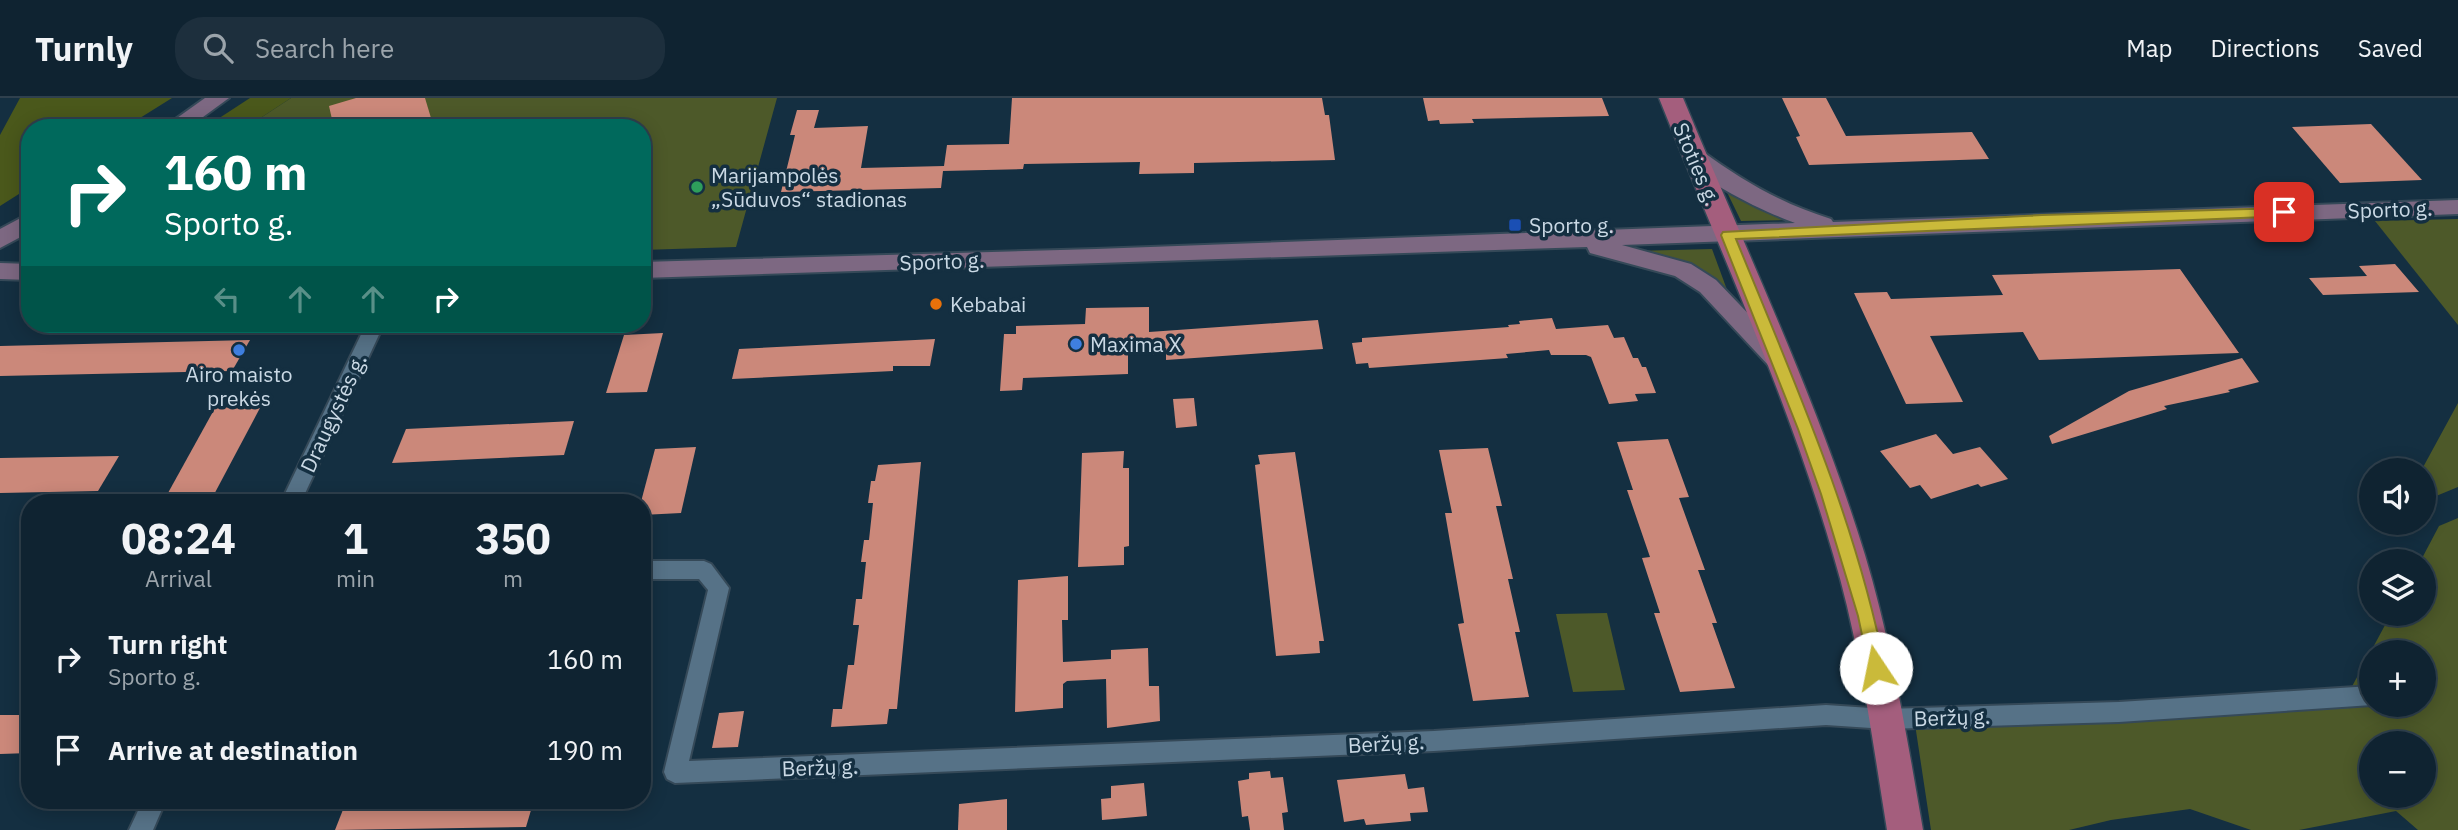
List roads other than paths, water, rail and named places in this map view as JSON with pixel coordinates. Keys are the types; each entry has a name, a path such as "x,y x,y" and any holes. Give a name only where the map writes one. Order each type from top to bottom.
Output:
{"main road":[{"name":"Stoties g.","path":"1671,98 1806,429 1849,553 1866,616 1905,830"}],"street":[{"path":"187,119 219,98"},
{"path":"1694,156 1753,198 1785,213 1845,230"},
{"name":"Sporto g.","path":"651,270 1562,238 1727,235 2042,220 2458,207"},
{"path":"0,240 21,227"},
{"path":"1562,238 1683,270 1708,286 1777,360"},
{"path":"0,271 21,272"},
{"name":"Draugystės g.","path":"295,494 371,333"},
{"name":"Beržų g.","path":"651,570 704,570 719,588 675,772 1421,741 1826,715 1886,719 2119,712 2359,697"},
{"path":"141,830 151,809"}],"place":[{"name":"Marijampolės „Sūduvos“ stadionas","path":"697,187"},
{"name":"Sporto g.","path":"1515,225"},
{"name":"Kebabai","path":"936,304"},
{"name":"Maxima X","path":"1076,344"},
{"name":"Airo maisto prekės","path":"239,350"}]}
